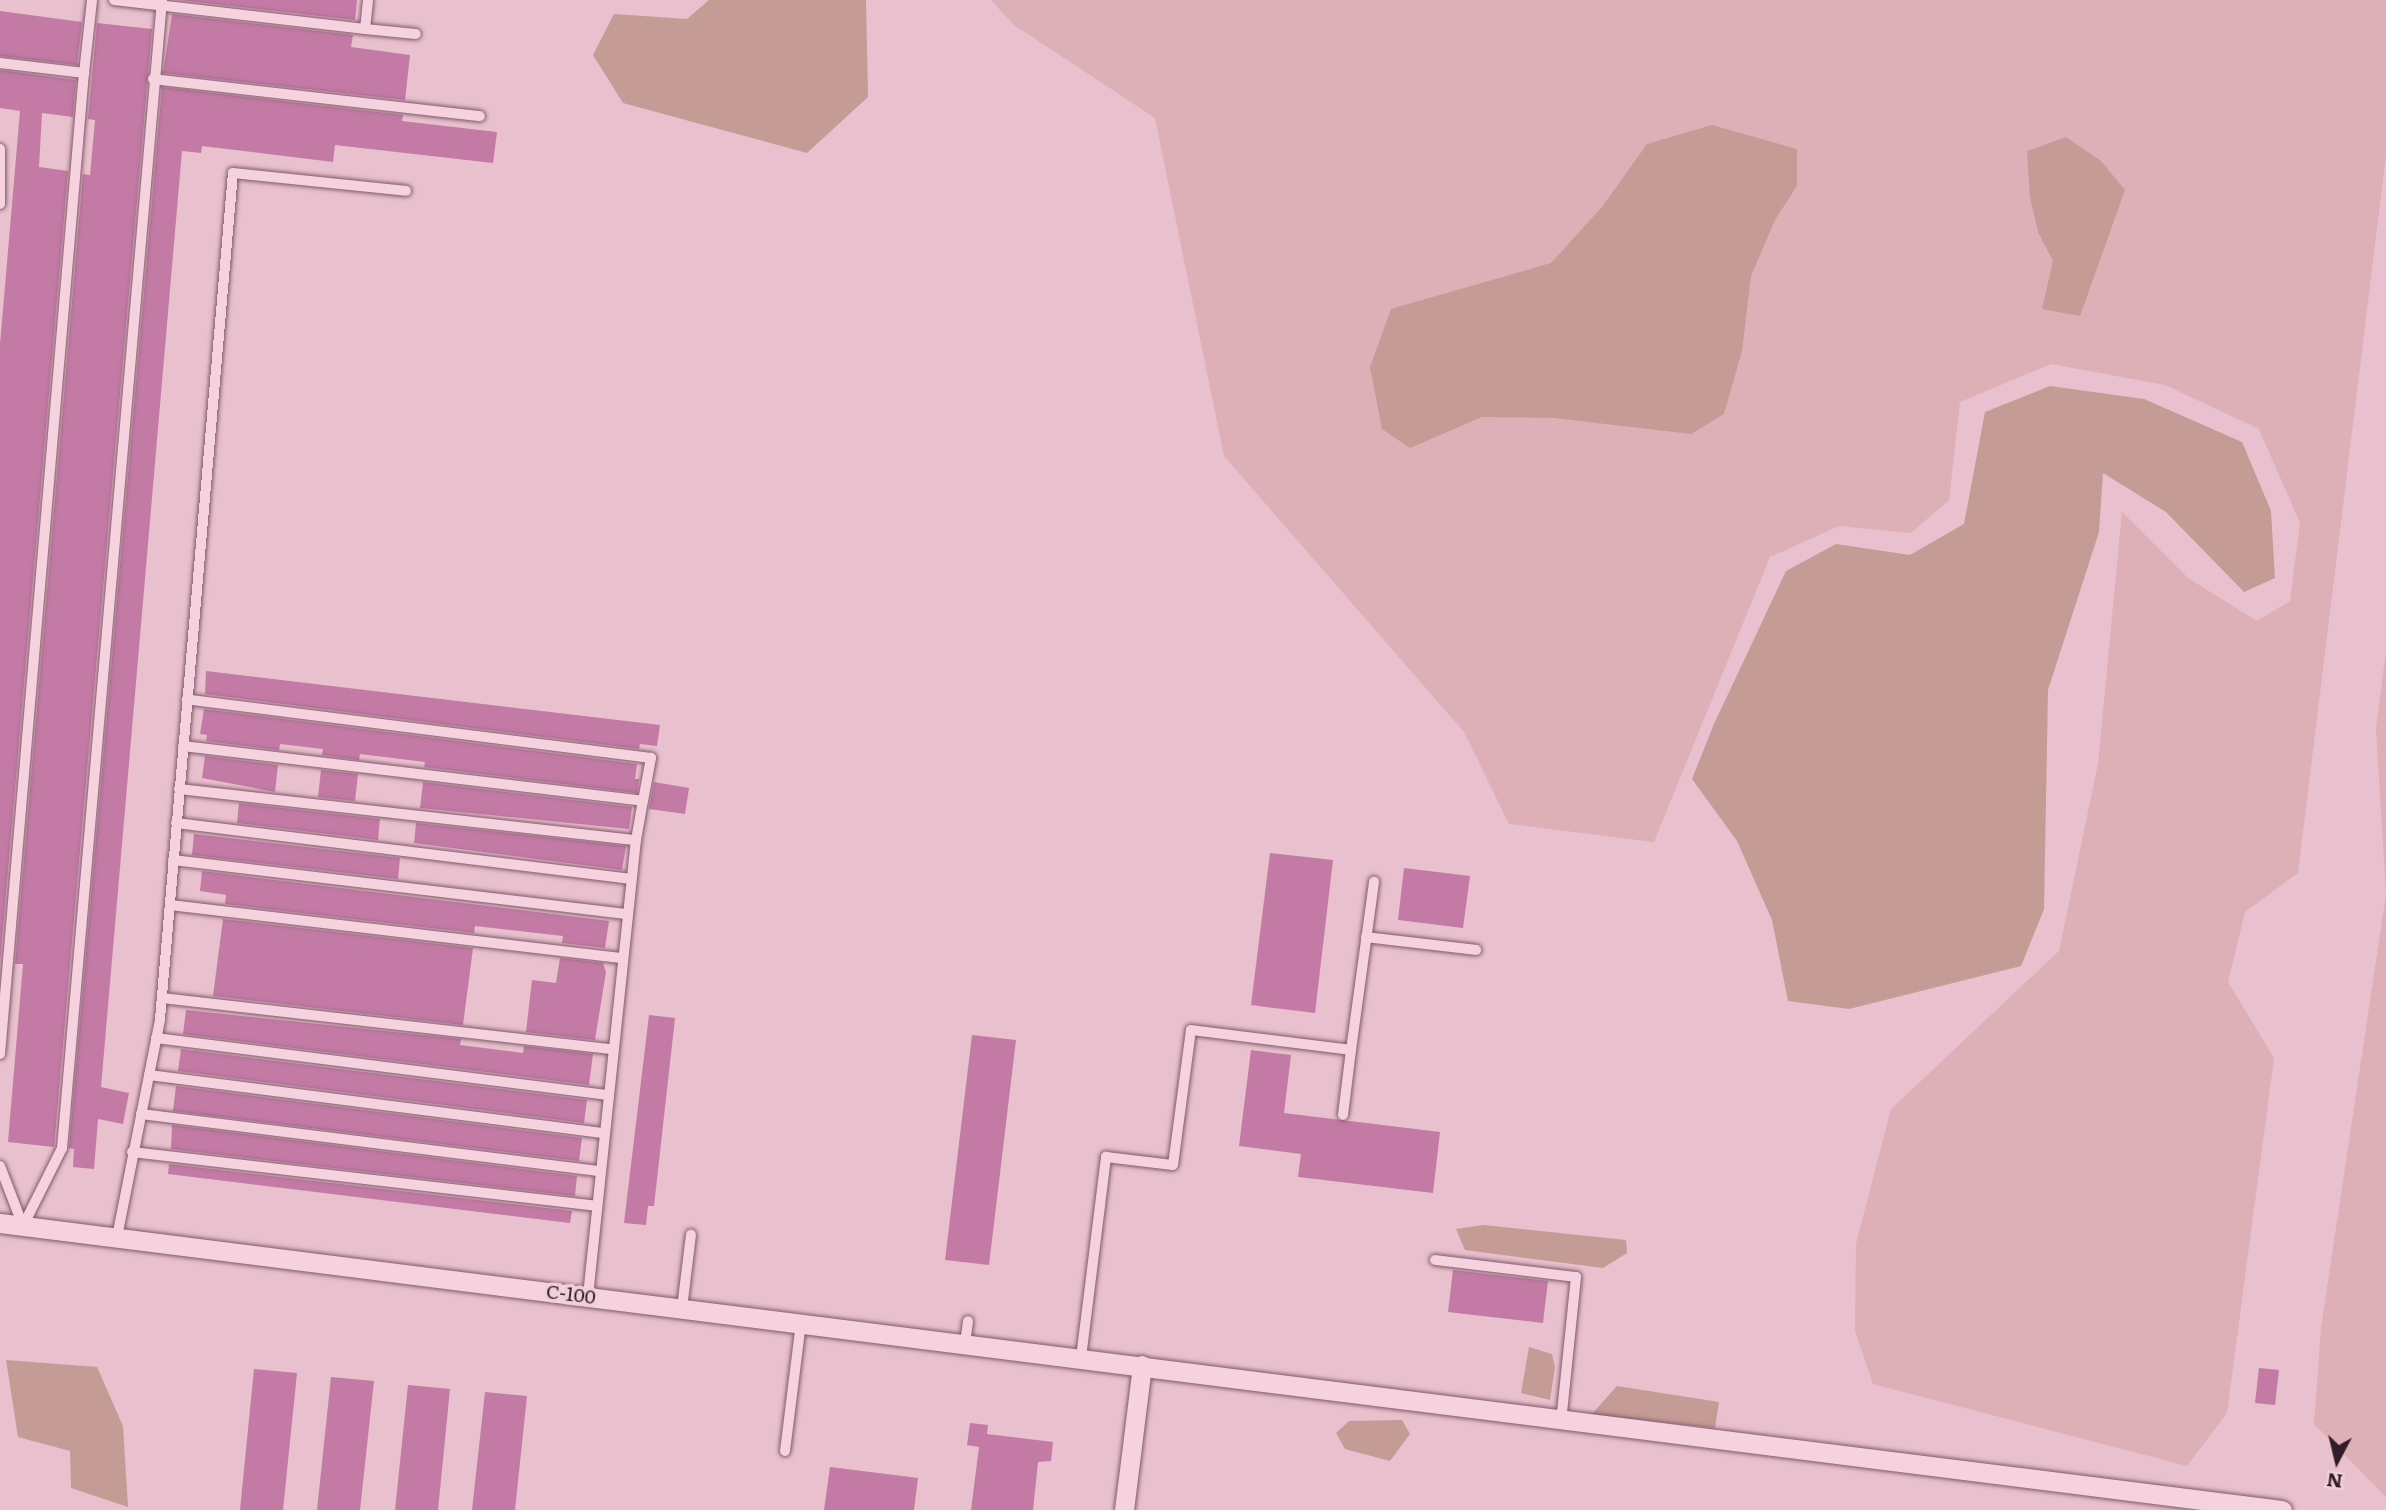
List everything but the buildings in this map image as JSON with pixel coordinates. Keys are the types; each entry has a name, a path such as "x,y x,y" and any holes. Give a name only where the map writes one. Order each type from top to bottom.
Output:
{"street":[{"name":"С-100","path":"0,1223 965,1343 1742,1446 1767,1442 2282,1508"},
{"path":"1124,1510 1142,1366"}],"lane":[{"path":"0,1054 92,0"},
{"path":"114,0 162,3 416,34"},
{"path":"365,29 368,0"},
{"path":"23,1226 62,1148 152,79 162,3"},
{"path":"0,63 84,73"},
{"path":"152,79 480,116"},
{"path":"0,149 0,204"},
{"path":"117,1237 162,998 233,173 406,191"},
{"path":"187,699 651,758 636,840 588,1296"},
{"path":"183,746 643,801"},
{"path":"179,789 636,840"},
{"path":"176,823 632,879"},
{"path":"173,860 628,914"},
{"path":"1343,1115 1374,881"},
{"path":"170,905 623,958"},
{"path":"1366,937 1476,950"},
{"path":"162,998 613,1049"},
{"path":"1081,1358 1107,1157 1172,1165 1191,1030 1351,1050"},
{"path":"156,1038 608,1095"},
{"path":"149,1075 604,1133"},
{"path":"141,1114 600,1171"},
{"path":"132,1152 596,1206"},
{"path":"0,1166 23,1226"},
{"path":"682,1308 691,1235"},
{"path":"1435,1260 1576,1278 1561,1423"},
{"path":"965,1343 968,1321"},
{"path":"785,1451 801,1323"}],"shaded area":[{"path":"709,0 866,0 868,97 807,153 623,103 593,55 614,14 687,19"},
{"path":"991,0 2386,0 2386,155 2298,873 2245,912 2228,982 2274,1058 2227,1413 2187,1466 1873,1384 1855,1331 1856,1244 1891,1109 2059,951 2098,764 2122,512 2188,578 2257,621 2290,601 2300,523 2259,429 2165,385 2051,364 1960,402 1949,500 1911,533 1839,526 1770,557 1654,842 1509,824 1464,732 1224,456 1155,118 1014,25"},
{"path":"1712,125 1797,149 1797,186 1775,220 1751,276 1742,351 1724,414 1691,434 1554,418 1482,417 1410,448 1382,429 1370,367 1391,309 1551,263 1602,207 1647,144"},
{"path":"2066,137 2101,161 2125,190 2080,316 2042,309 2053,261 2038,232 2030,197 2027,151"},
{"path":"2050,386 2144,399 2242,442 2271,511 2275,578 2244,592 2166,512 2103,473 2099,532 2048,690 2044,909 2021,966 1849,1009 1788,1001 1772,920 1737,841 1692,779 1714,724 1786,571 1836,544 1910,555 1964,524 1985,412"},
{"path":"2386,651 2386,894 2376,728"},
{"path":"2386,894 2386,1497 2314,1424 2321,1328"},
{"path":"1484,1225 1626,1240 1627,1253 1603,1268 1465,1250 1456,1229"},
{"path":"1529,1347 1552,1354 1555,1367 1550,1400 1521,1393"},
{"path":"6,1360 97,1367 123,1426 128,1507 71,1488 70,1451 18,1437"},
{"path":"1617,1386 1719,1402 1715,1428 1591,1415"},
{"path":"1402,1420 1410,1434 1390,1461 1345,1449 1336,1433 1349,1421"}]}
